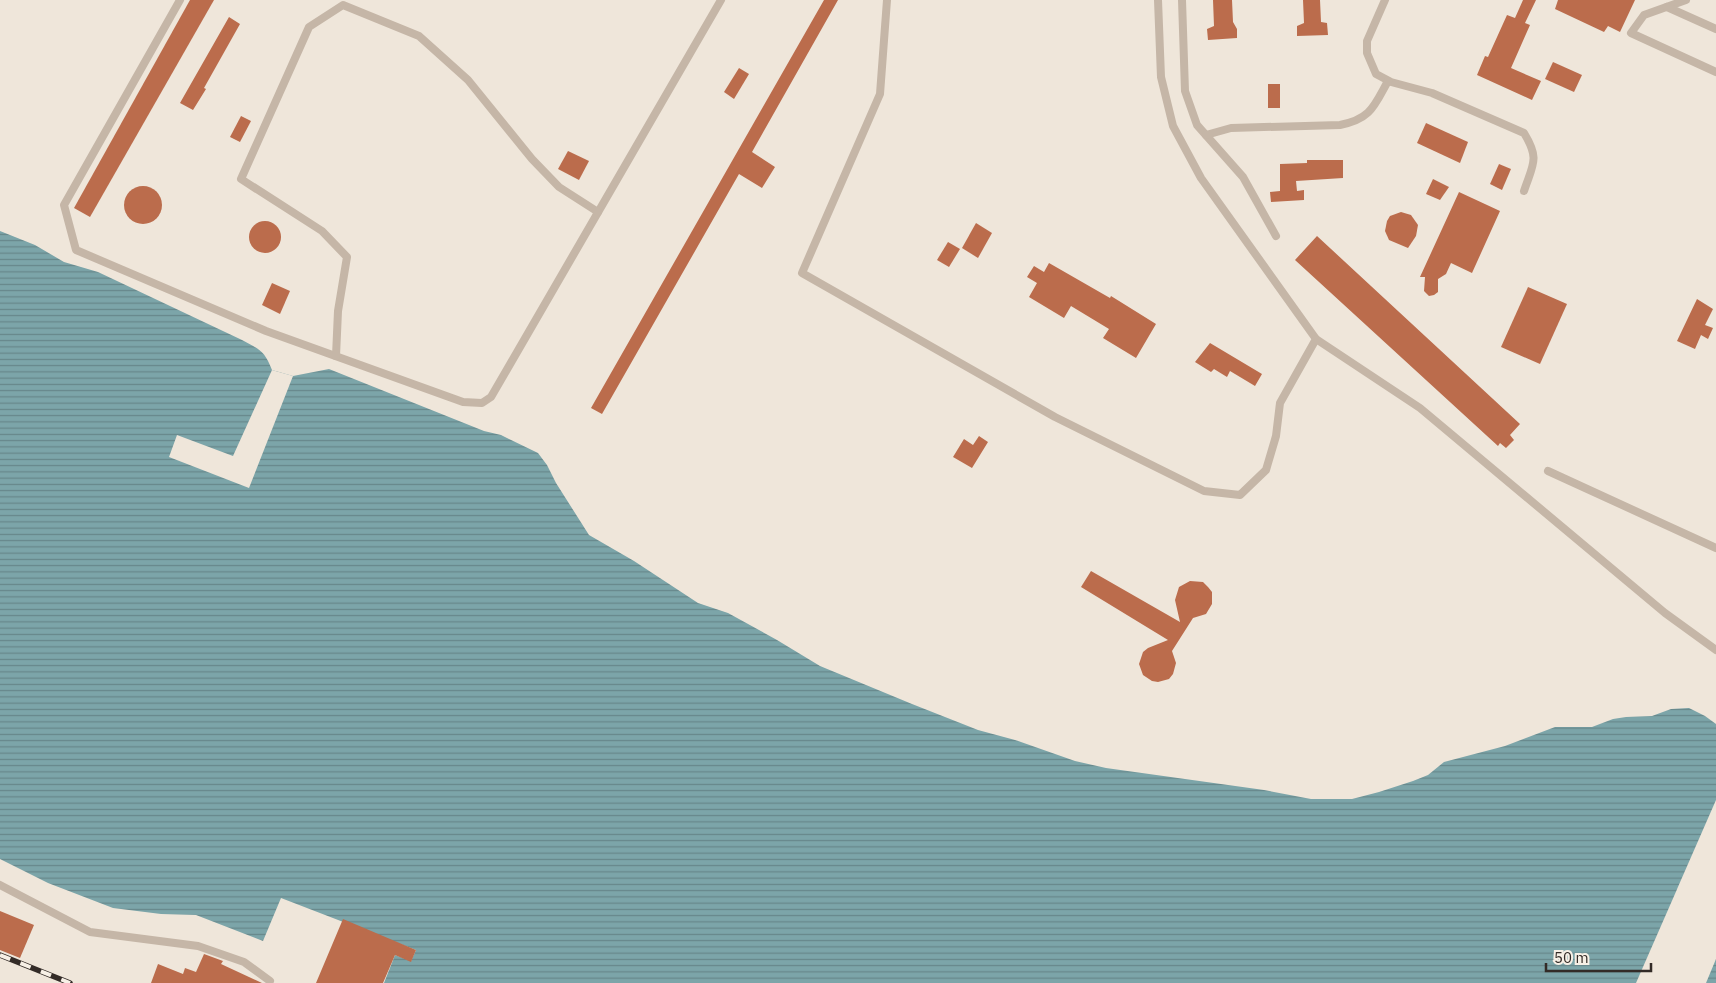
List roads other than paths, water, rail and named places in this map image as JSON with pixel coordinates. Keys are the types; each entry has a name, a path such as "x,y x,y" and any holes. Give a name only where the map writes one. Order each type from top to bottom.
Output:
{"lane":[{"path":"180,0 64,206 76,250 266,331 464,402 482,403 491,397 721,0"},
{"path":"887,0 880,94 802,273 1055,417 1204,491 1240,496 1266,470 1276,436 1280,403 1316,339"},
{"path":"1158,0 1161,77 1173,126 1201,178 1316,339 1420,408 1665,613 1716,650"},
{"path":"1182,0 1185,91 1198,125 1243,178 1276,236"},
{"path":"1385,0 1367,40 1367,53 1376,74 1388,80 1432,93 1524,133 1532,146 1536,158 1524,191"},
{"path":"1686,0 1644,15 1632,33 1716,72"},
{"path":"336,356 338,311 347,257 322,231 241,179 309,26 342,4 419,36 468,80 532,159 560,187 598,212"},
{"path":"1667,7 1716,30"},
{"path":"1206,135 1231,128 1340,125 1355,122 1373,109 1388,80"},
{"path":"1548,471 1716,548"},
{"path":"0,885 90,932 198,946 244,962 270,981"}],"water":[{"path":"0,231 35,245 64,262 98,272 242,340 261,351 272,370 293,376 329,369 484,431 501,435 538,453 589,535 634,561 698,603 728,613 820,666 978,730 1015,740 1075,761 1106,768 1264,790 1311,799 1352,799 1428,775 1444,762 1505,746 1555,727 1592,727 1613,719 1652,716 1671,709 1689,708 1716,724 1716,983 384,983 395,955 411,961 416,950 281,898 263,941 196,915 161,914 113,908 48,883 0,859"}],"railway":[{"path":"0,955 70,983"}]}
